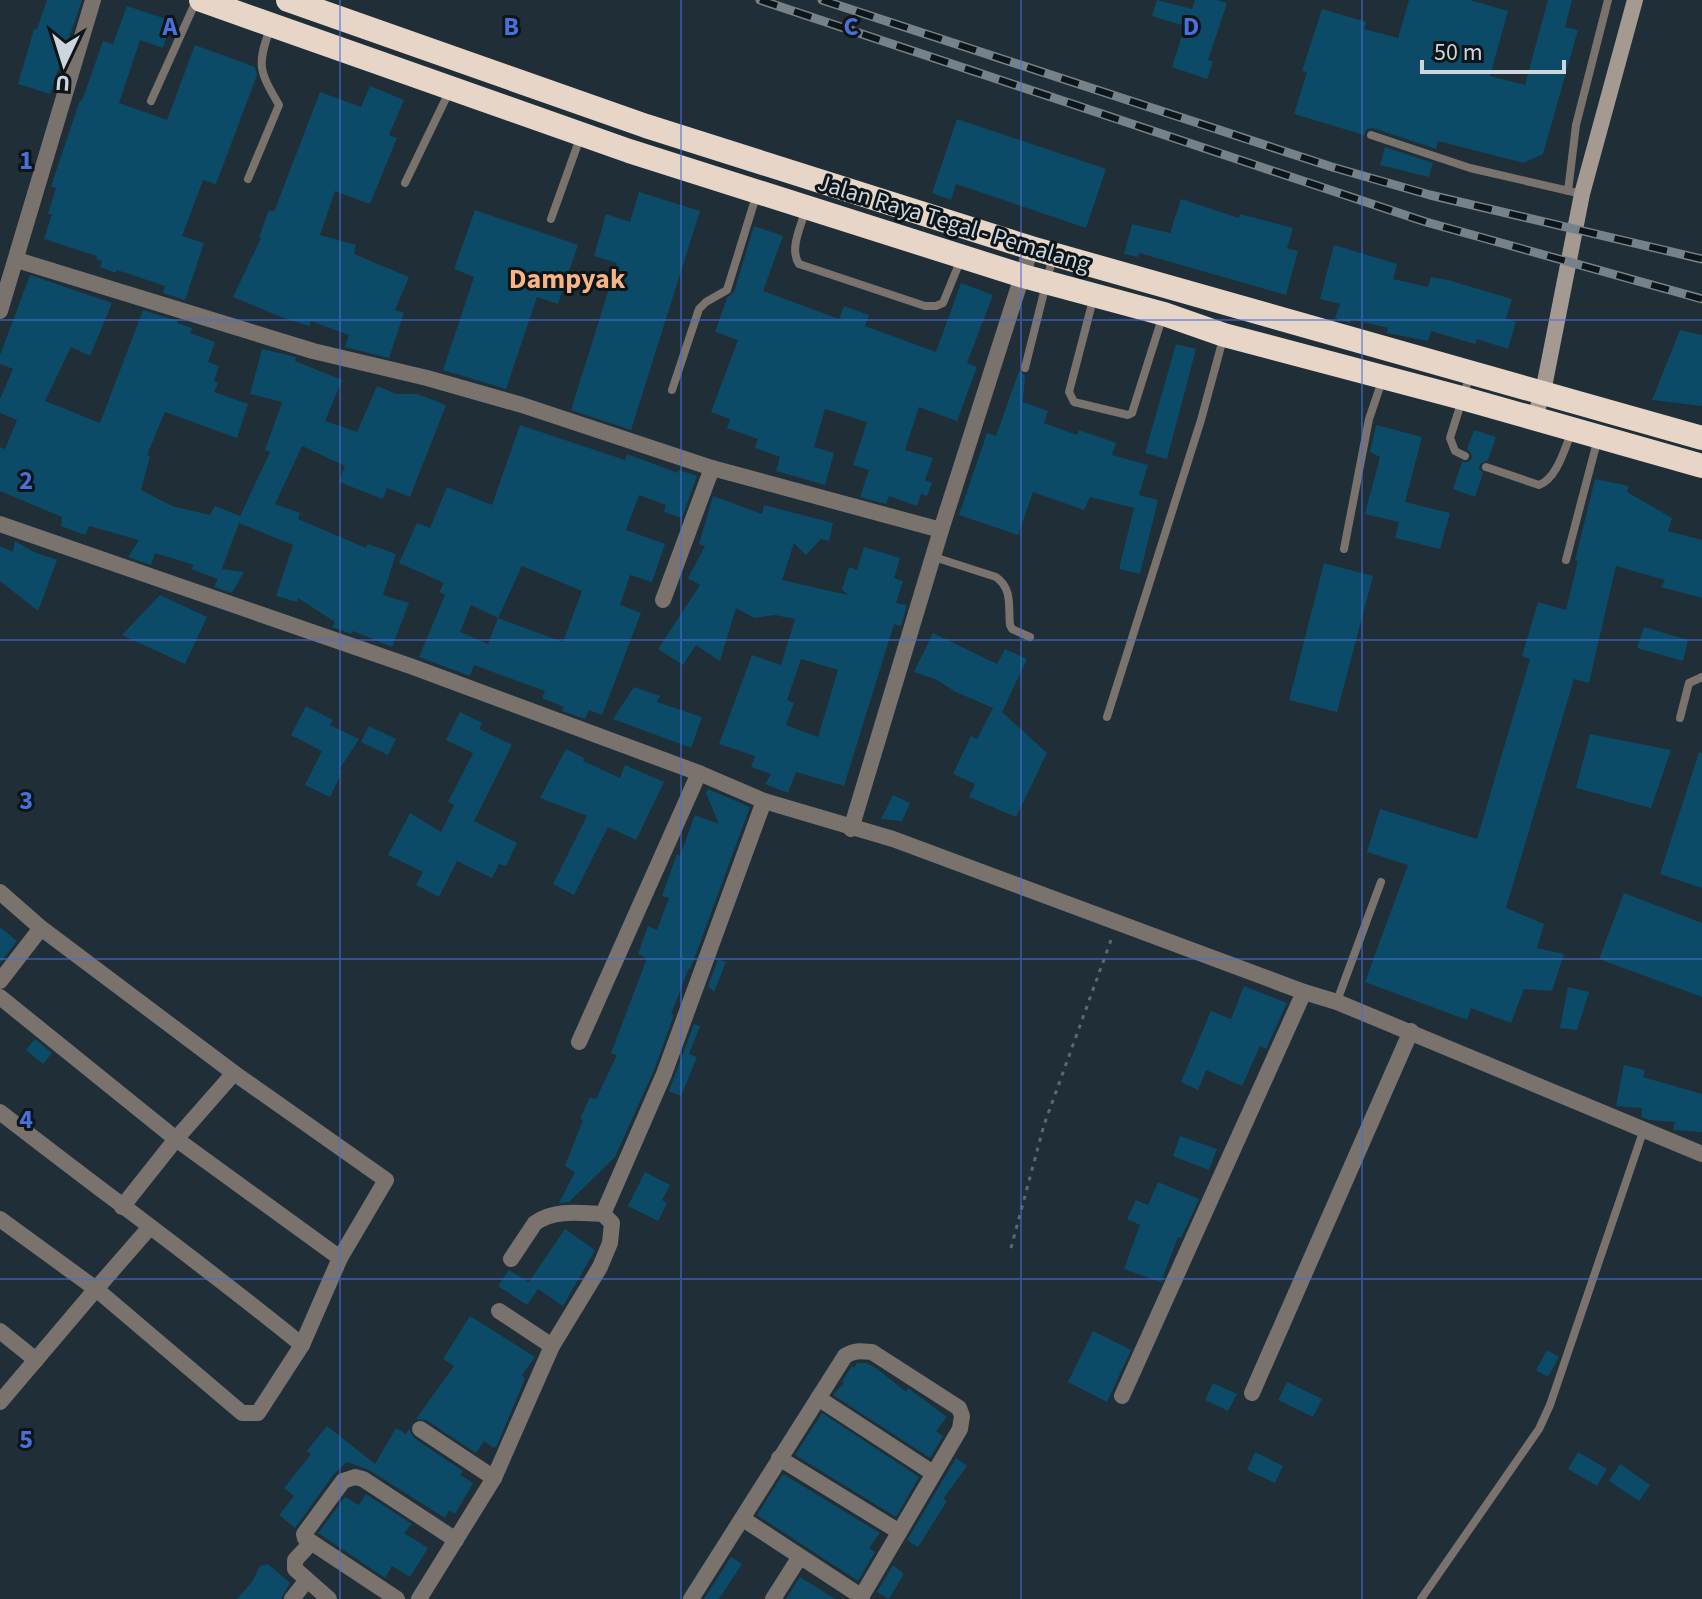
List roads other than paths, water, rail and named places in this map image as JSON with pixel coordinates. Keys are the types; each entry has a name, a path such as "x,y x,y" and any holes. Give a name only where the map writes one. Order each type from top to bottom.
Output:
{"highway":[{"name":"Jalan Raya Tegal - Pemalang","path":"199,0 581,134 1023,276 1164,314 1224,335 1702,466"},
{"name":"Jalan Raya Tegal - Pemalang","path":"288,0 646,126 1042,252 1702,438"},
{"path":"451,87 461,59"}],"main road":[{"path":"1534,419 1543,392 1575,193 1635,0"}],"street":[{"path":"0,311 93,0"},
{"path":"851,829 941,530 1023,276 1042,252"},
{"path":"17,260 313,351 427,378 560,416 712,468 941,530"},
{"path":"663,600 712,468"},
{"path":"0,524 413,667 699,773 764,801 893,839 1337,1002 1702,1154"},
{"path":"579,1042 699,773"},
{"path":"603,1214 664,1074 764,801"},
{"path":"0,892 41,928 234,1073 386,1180 340,1258 302,1345 258,1413 242,1413 96,1289 0,1219"},
{"path":"0,981 41,928"},
{"path":"1122,1396 1304,992"},
{"path":"0,997 176,1139 340,1258"},
{"path":"1252,1393 1411,1031"},
{"path":"122,1207 234,1073"},
{"path":"0,1112 302,1345"},
{"path":"419,1599 494,1478 552,1346 590,1285 610,1243 612,1223 603,1214 556,1214 541,1219 511,1259"},
{"path":"0,1402 150,1227"},
{"path":"499,1311 552,1346"},
{"path":"0,1331 36,1360"},
{"path":"691,1599 845,1356 852,1351 872,1352 959,1408 962,1416 960,1429 861,1598 743,1519"},
{"path":"818,1398 933,1473"},
{"path":"420,1429 494,1478"},
{"path":"779,1458 898,1531"},
{"path":"391,1598 305,1538 304,1534 343,1481 355,1477 367,1481 456,1540"},
{"path":"311,1543 294,1565 329,1599"},
{"path":"773,1599 799,1558"},
{"path":"292,1599 307,1580"}],"lane":[{"path":"151,101 199,0"},
{"path":"1371,135 1470,168 1575,193 1576,125 1608,0"},
{"path":"248,179 279,105 267,86 261,62 272,25"},
{"path":"405,183 451,87"},
{"path":"551,219 581,134"},
{"path":"672,390 699,309 727,290 758,192"},
{"path":"806,208 794,249 799,264 925,306 943,303 963,255"},
{"path":"1025,368 1047,283 1042,252"},
{"path":"1094,295 1069,392 1074,402 1128,415 1132,413 1164,314"},
{"path":"1107,717 1196,435 1224,335"},
{"path":"1465,456 1455,451 1450,438 1471,372"},
{"path":"1344,549 1369,419 1383,377"},
{"path":"1486,467 1539,485 1546,483 1573,430 1594,407"},
{"path":"1566,560 1598,436 1594,407"},
{"path":"934,557 996,577 1004,583 1008,590 1010,625 1012,629 1030,637"},
{"path":"1680,718 1689,683 1702,677"},
{"path":"1337,1002 1381,882"},
{"path":"1421,1599 1545,1417 1643,1132"}],"railway":[{"path":"760,0 1426,222 1702,299"},
{"path":"822,0 1332,167 1430,195 1702,259"}],"district":[{"name":"Dampyak","path":"567,278"}]}
